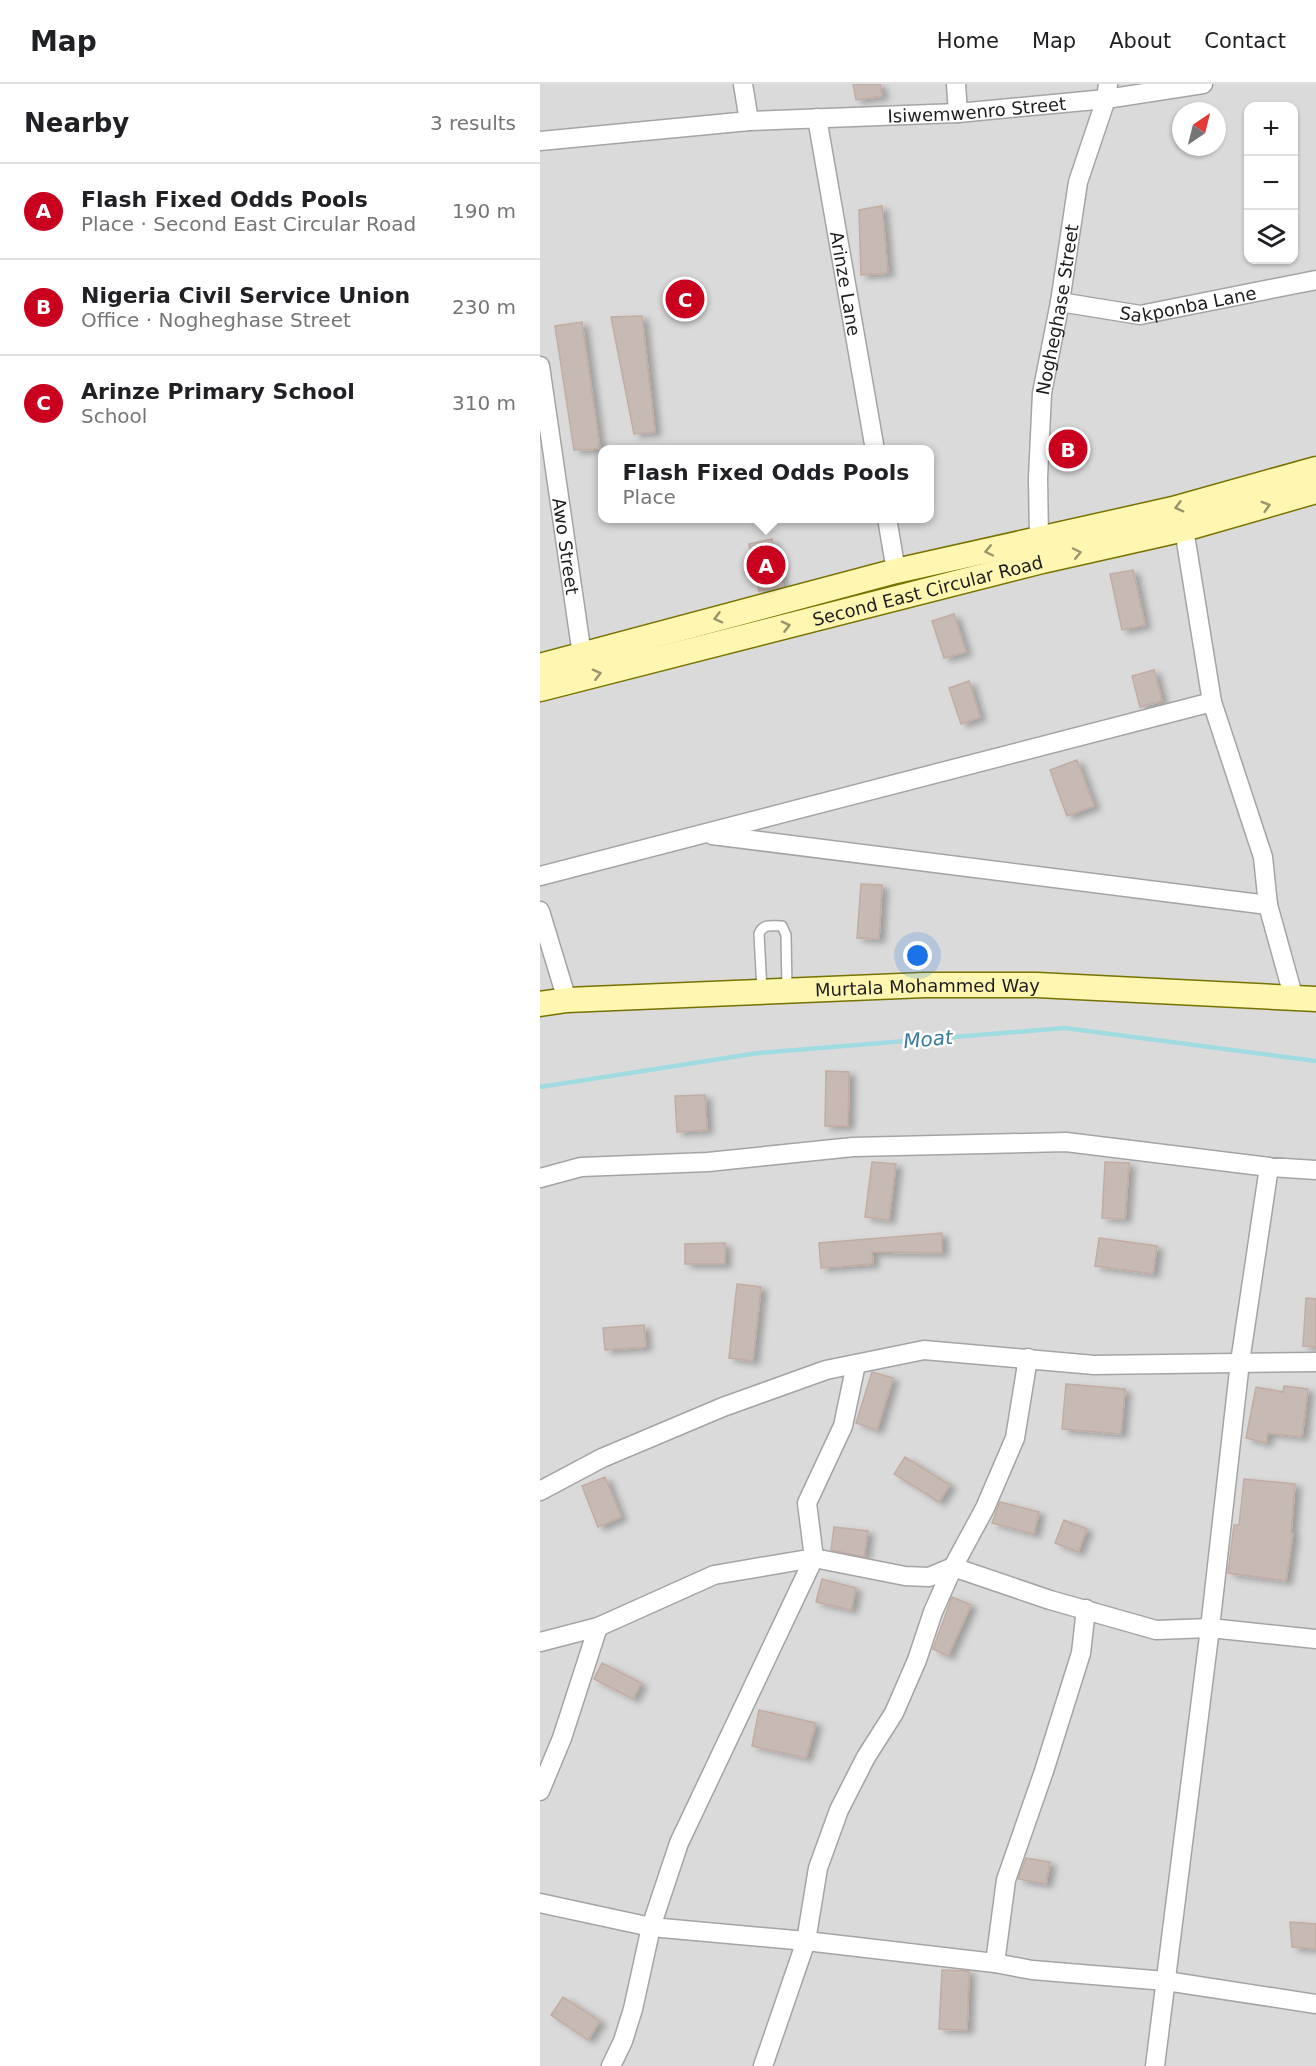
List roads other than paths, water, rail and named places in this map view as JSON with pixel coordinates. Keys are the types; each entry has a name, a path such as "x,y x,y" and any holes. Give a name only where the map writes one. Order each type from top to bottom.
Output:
{"main road":[{"name":"Second East Circular Road","path":"540,666 896,571 1173,509 1316,469"},
{"name":"Second East Circular Road","path":"540,689 1042,561 1184,529 1316,491"},
{"name":"Murtala Mohammed Way","path":"540,1004 567,1000 925,985 1037,985 1171,990 1305,999"}],"street":[{"path":"743,84 749,120"},
{"path":"957,84 958,113"},
{"name":"Isiwemwenro Street","path":"540,141 749,120 958,113 1107,91 1203,84"},
{"name":"Nogheghase Street","path":"1039,540 1038,478 1042,393 1060,302 1078,182 1107,91"},
{"name":"Arinze Lane","path":"817,118 874,445"},
{"name":"Sakponba Lane","path":"1060,302 1140,315 1316,280"},
{"name":"Awo Street","path":"540,366 582,655"},
{"path":"888,523 896,571"},
{"path":"1184,529 1212,702 1263,857 1268,905 1305,999"},
{"path":"540,876 1212,702"},
{"path":"702,834 1268,905"},
{"path":"540,911 567,1000"},
{"path":"540,1178 581,1167 708,1162 853,1147 1066,1142 1269,1167 1316,1170"},
{"path":"1155,2066 1210,1629 1240,1362 1269,1167"},
{"path":"540,1491 602,1458 723,1407 826,1370 924,1350 1094,1365 1316,1362"},
{"path":"763,2066 806,1941 818,1868 839,1810 866,1758 894,1713 917,1660 933,1612 953,1567 985,1508 1015,1438 1028,1358"},
{"path":"611,2066 623,2041 633,2009 651,1927 679,1843 814,1558 807,1503 843,1426 856,1364"},
{"path":"540,1642 598,1628 714,1575 814,1558 905,1576 929,1577 953,1567 1050,1600 1156,1630 1210,1629 1316,1639"},
{"path":"995,1963 1006,1880 1044,1771 1081,1653 1086,1609"},
{"path":"540,1791 562,1738 598,1628"},
{"path":"540,1903 651,1927 806,1941 995,1963 1032,1970 1166,1982 1316,2004"}],"lane":[{"path":"762,993 759,934 765,926 782,926 786,935 787,991"}],"waterway":[{"name":"Moat","path":"540,1087 758,1053 1065,1028 1316,1061"}],"place":[{"name":"Arinze Primary School","path":"685,299"},
{"name":"Nigeria Civil Service Union","path":"1068,449"},
{"name":"Flash Fixed Odds Pools","path":"766,565"}]}
